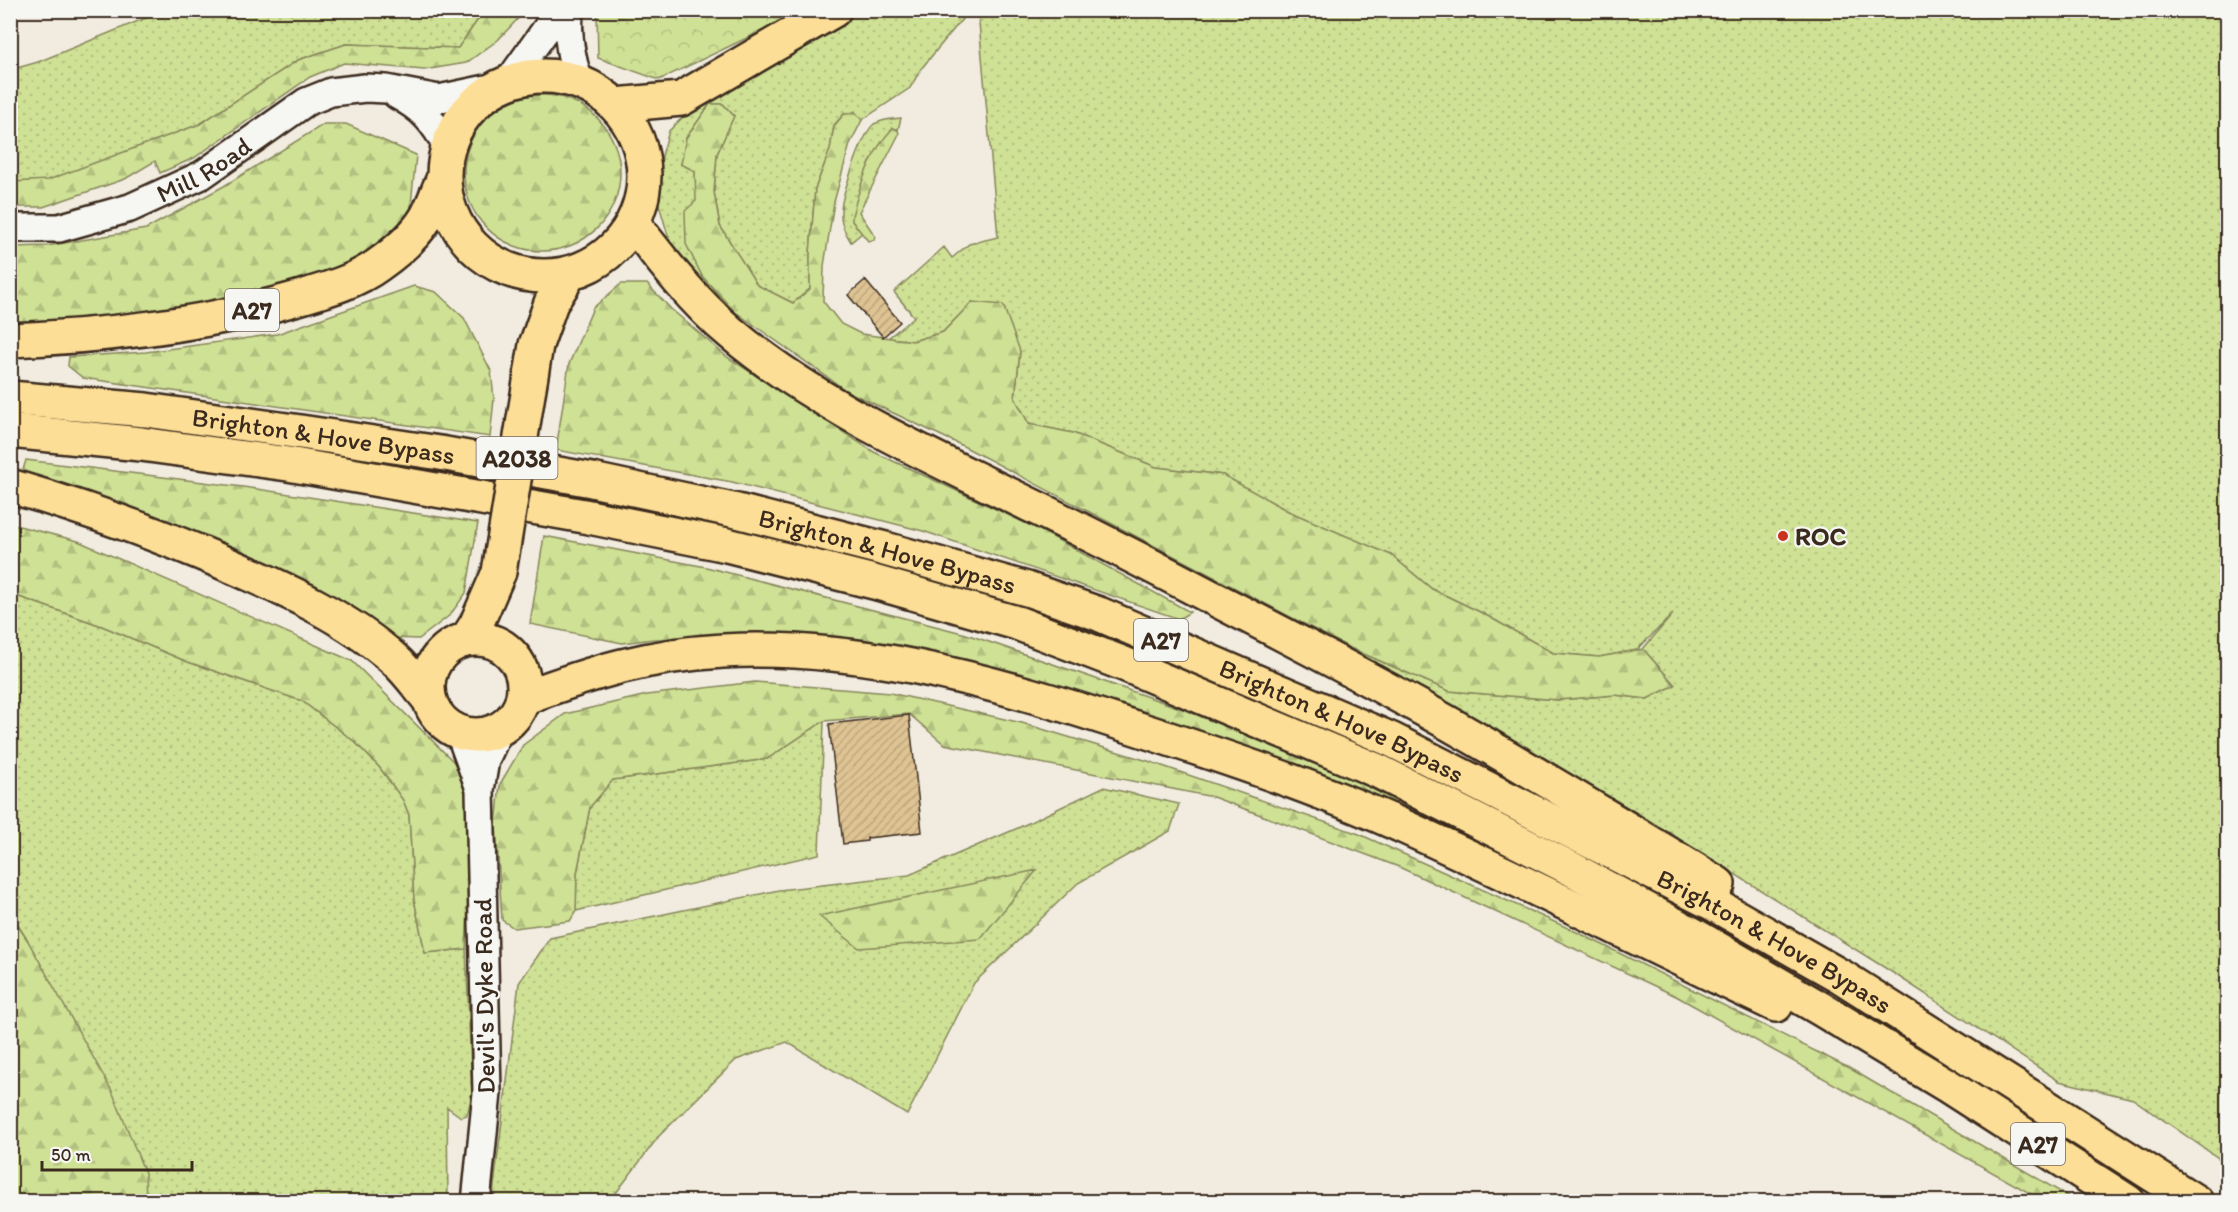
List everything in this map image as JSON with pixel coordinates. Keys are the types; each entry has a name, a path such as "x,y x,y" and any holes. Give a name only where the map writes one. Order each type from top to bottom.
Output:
{"main road":[{"path":"643,157 659,128 681,99 834,10"},
{"path":"532,76 556,76 579,81 616,105 633,129 643,157 643,191 633,223 617,245 595,263 570,273 540,277 511,271 484,257 463,236 449,210 443,180 447,146 458,122 475,102 503,84 532,76"},
{"path":"616,105 681,99"},
{"name":"A27","path":"10,340 100,334 191,322 267,306 325,290 376,267 400,248 425,219 443,180"},
{"name":"A27","path":"633,223 673,275 698,302 730,332 808,389 897,440 1105,542 1423,709 1543,778 1719,885 1842,977"},
{"name":"A2038","path":"511,271 524,295 531,316 536,345"},
{"name":"A2038","path":"501,645 496,625 499,572 536,345 551,303 570,273"},
{"name":"Brighton & Hove Bypass","path":"10,398 146,410 282,429 441,453 592,480 748,514 885,549 1027,589 1100,614 1392,740 1710,902 1842,977 2196,1202"},
{"name":"Brighton & Hove Bypass","path":"10,431 141,444 288,464 584,516 727,545 874,582 1017,623 1124,664 1378,771 1570,868 1692,934 1948,1086 2128,1202"},
{"path":"10,486 75,505 159,535 268,582 315,606 360,634 395,660 428,698 435,713 446,725 460,733 473,736 486,735 499,730 514,717 523,699 524,683 521,668 513,655 501,645 490,640 467,639 452,644 440,654 429,674 428,698"},
{"name":"A2038","path":"467,639 476,625 499,572"},
{"name":"A27","path":"523,699 586,675 627,663 724,651 823,653 875,660 980,681 1194,747 1298,784 1407,828 1948,1086"}],"street":[{"path":"503,84 560,10"},
{"path":"569,10 567,37 579,81"},
{"name":"Mill Road","path":"10,228 60,228 130,208 202,175 306,102 331,92 365,88 386,89 439,99 503,84"},
{"name":"Mill Road","path":"386,89 416,105 437,127 447,146"},
{"name":"Devil's Dyke Road","path":"476,1202 486,1093 480,790 485,760 499,730"},
{"name":"Devil's Dyke Road","path":"460,733 480,790"}],"green space":[{"path":"163,11 484,11 458,48 346,44 298,60 200,124 48,181 11,182 10,70 38,62"},
{"path":"484,11 525,11 498,40 466,63 424,70 344,63 310,77 194,158 160,173 155,161 125,179 43,207 11,207 11,182 48,180 200,124 298,60 346,44 458,48"},
{"path":"597,11 803,11 659,80 598,58"},
{"path":"855,11 962,11 963,18 921,69 910,88 862,120 855,112 844,114 834,125 830,150 815,189 810,289 793,303 757,285 720,226 714,192 717,154 734,116 723,104 710,104 686,138 681,164 695,171 702,276 734,311 688,272 671,246 658,201 660,163 669,131 689,111 792,46"},
{"path":"978,11 2227,11 2227,1164 2133,1099 2059,1081 1890,971 1629,808 1348,647 1449,691 1558,700 1615,695 1647,699 1675,685 1643,649 1673,614 1637,650 1599,657 1553,653 1482,613 1432,589 1394,558 1288,511 1223,475 1156,467 1073,433 1029,424 1015,398 1020,351 972,302 943,332 913,341 888,338 914,317 894,292 944,247 952,258 969,244 998,237"},
{"path":"542,95 572,101 597,118 614,143 620,173 614,203 597,228 572,245 542,251 512,245 487,228 470,203 464,173 470,143 487,118 512,101"},
{"path":"710,104 723,104 734,116 717,154 714,192 720,226 757,285 793,303 810,289 815,189 830,150 834,126 844,114 855,112 862,120 850,144 834,202 824,266 823,301 841,324 861,334 913,341 943,332 972,302 1003,305 1020,351 1015,398 1029,424 1073,433 1156,467 1223,475 1288,511 1391,555 1432,589 1482,613 1553,653 1599,657 1643,649 1675,685 1647,699 1615,695 1558,700 1449,691 1348,647 965,447 847,391 734,311 702,276 686,244 685,211 696,201 695,171 681,164 686,138"},
{"path":"901,118 898,130 893,128 852,221 862,233 851,242 842,224 841,211 853,165 869,129 874,124"},
{"path":"324,124 346,124 416,155 409,224 340,271 210,308 11,326 10,247 47,246 146,229 224,186"},
{"path":"893,128 898,130 899,134 859,212 875,236 874,240 868,241 852,221 852,216 862,181 872,158"},
{"path":"621,284 647,284 671,309 727,357 874,452 1036,528 1190,612 1179,619 923,531 732,482 556,450 569,364 593,308"},
{"path":"414,286 436,292 464,318 491,371 494,399 490,437 83,378 68,366 69,357 146,352 277,334"},
{"path":"26,460 243,487 478,523 466,593 450,615 419,639 390,638 20,480"},
{"path":"11,524 78,541 352,661 468,776 470,864 466,949 425,953 414,899 409,815 403,800 380,768 355,742 302,701 188,662 102,626 11,594"},
{"path":"544,536 706,567 966,634 1180,708 1351,778 1433,821 1428,828 802,638 654,639 622,643 530,624"},
{"path":"11,594 102,626 188,662 302,701 355,742 380,768 403,800 409,815 414,899 425,953 466,949 472,1095 467,1115 461,1117 447,1107 448,1201 94,1201 28,941 11,914"},
{"path":"755,682 890,693 1022,723 1148,761 1359,834 1581,934 1849,1068 2076,1201 2044,1201 1676,996 1399,867 1213,797 944,744 909,714 824,721 767,759 613,780 590,807 577,873 576,911 570,921 514,928 502,920 496,825 500,784 523,745 565,714 647,695"},
{"path":"824,721 819,854 576,911 577,873 590,807 612,780 767,759"},
{"path":"1103,787 1179,804 1170,831 1078,883 974,983 907,1115 787,1042 736,1060 659,1136 610,1201 502,1201 493,1194 519,983 550,938 779,890 909,875 1018,828"},
{"path":"1037,870 980,939 859,948 819,916"},
{"path":"10,914 28,941 112,1091 145,1173 146,1201 11,1201"}],"building":[{"path":"865,280 900,322 883,337 848,295"},
{"path":"909,715 922,832 867,838 867,841 843,844 829,724"}],"place":[{"name":"ROC","path":"1783,536"}]}
